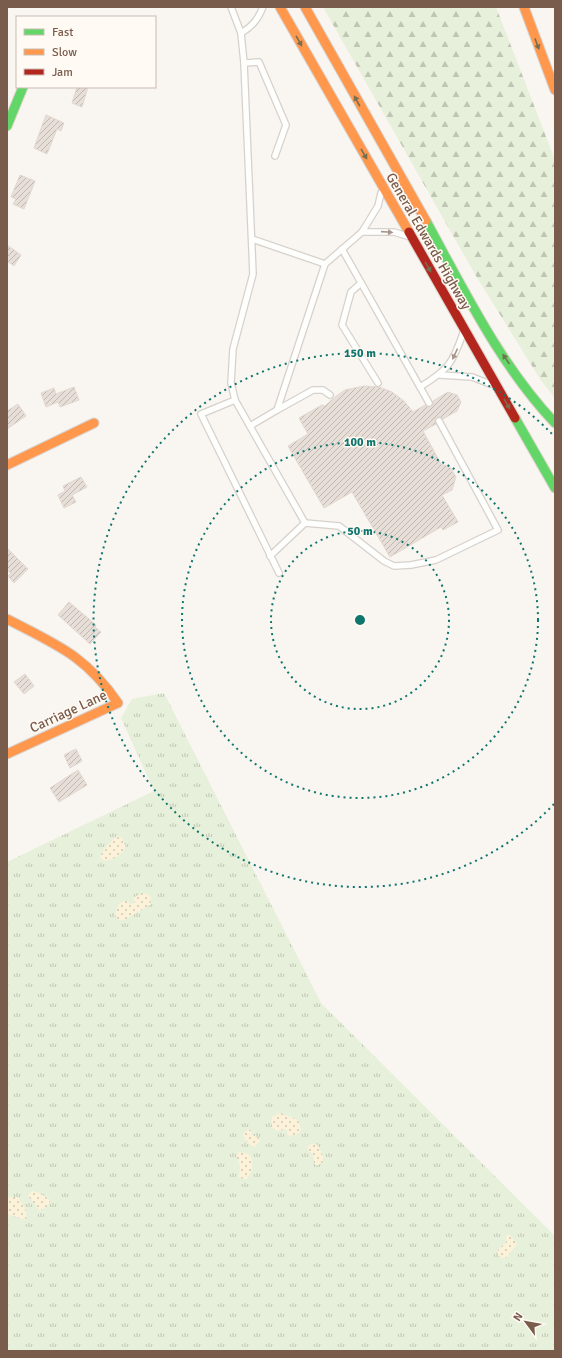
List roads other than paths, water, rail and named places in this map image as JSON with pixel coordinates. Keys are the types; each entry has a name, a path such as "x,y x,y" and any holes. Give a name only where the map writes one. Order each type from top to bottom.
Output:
{"main road":[{"name":"General Edwards Highway","path":"280,7 555,488"},
{"name":"General Edwards Highway","path":"305,7 488,332 536,404 555,423"},
{"path":"524,7 555,90"},
{"path":"7,126 23,88"},
{"path":"7,465 94,423"},
{"name":"Carriage Lane","path":"7,619 65,649 85,663 104,681 118,703 7,754"}],"lane":[{"path":"231,7 241,33 244,62 253,274 232,349 231,383 235,400 305,523"},
{"path":"241,33 252,26 258,19 263,7"},
{"path":"244,62 259,62 286,125 275,156"},
{"path":"277,410 325,264 362,232 378,206 383,188"},
{"path":"362,232 394,232 411,238"},
{"path":"252,239 325,264"},
{"path":"342,249 429,403"},
{"path":"361,283 351,292 342,325 378,383"},
{"path":"420,387 440,375 451,363 464,330"},
{"path":"440,375 472,377 498,387"},
{"path":"250,426 313,390 323,390 330,395"},
{"path":"235,400 200,414 279,573"},
{"path":"270,556 305,523 339,526 384,561 394,566 411,565 436,560 498,530 440,422"}]}
